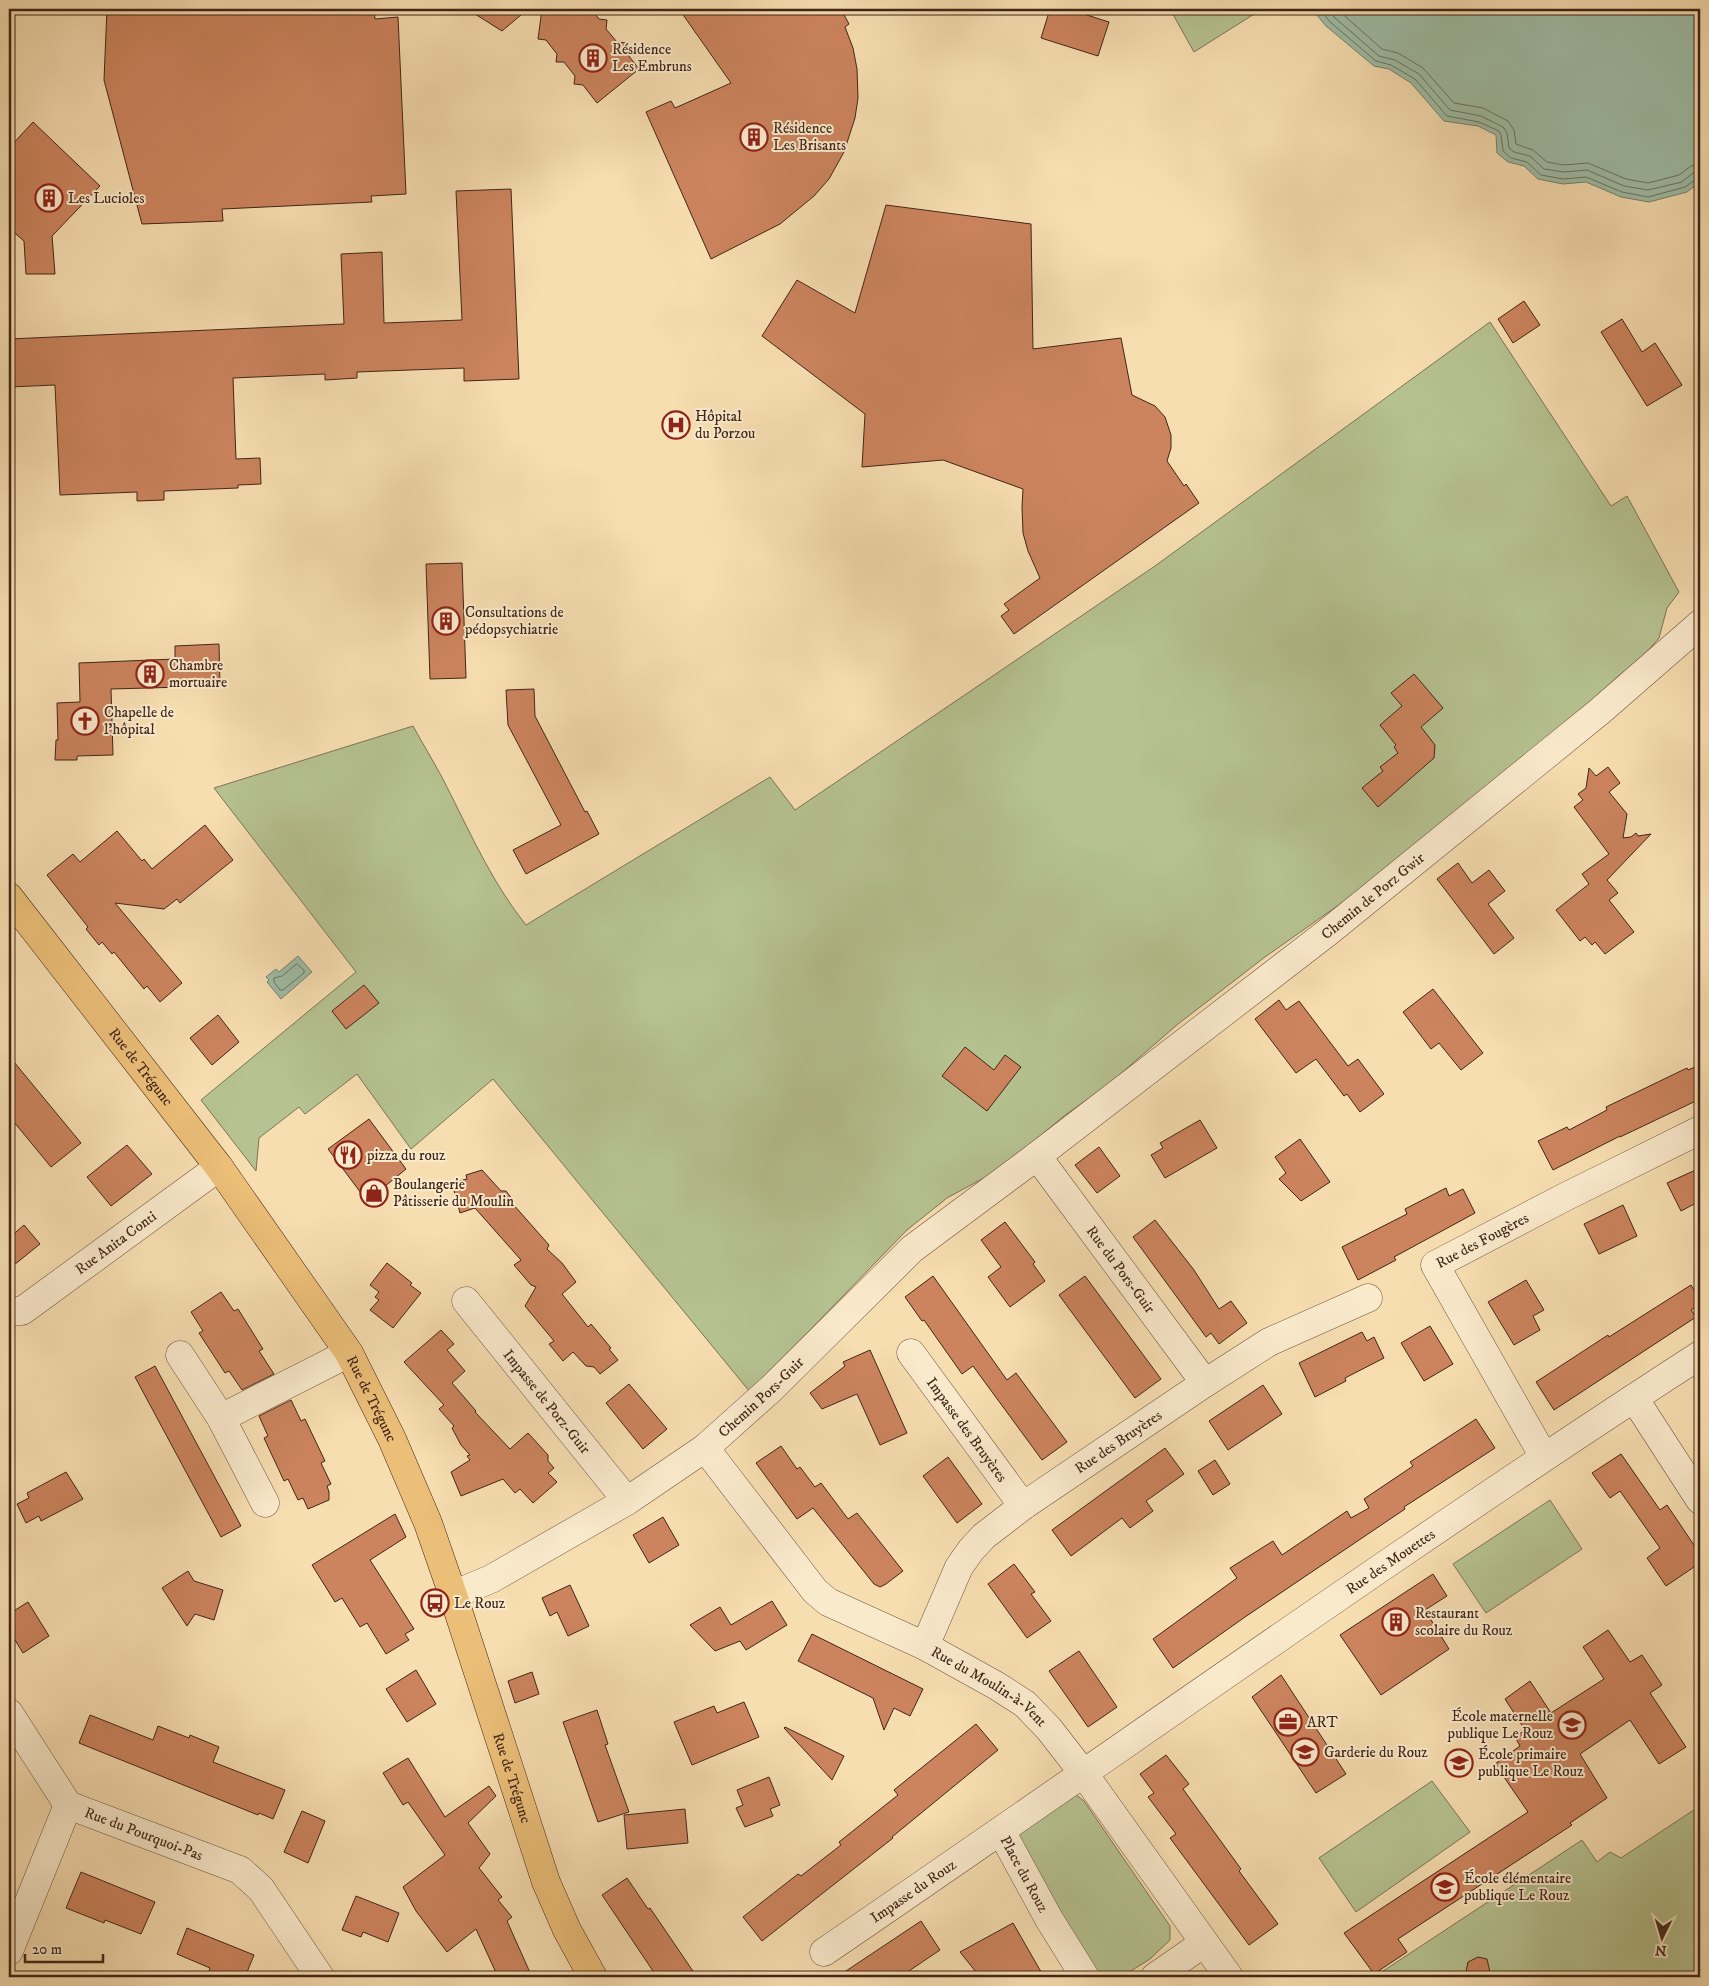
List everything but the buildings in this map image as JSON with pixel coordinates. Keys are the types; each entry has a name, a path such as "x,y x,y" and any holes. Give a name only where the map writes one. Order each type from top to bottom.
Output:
{"main road":[{"name":"Rue de Trégunc","path":"9,897 219,1167 349,1353 392,1439 428,1523 546,1882 567,1930 593,1977"}],"street":[{"name":"Chemin de Porz Gwir","path":"1036,1156 1350,914 1599,712 1700,624"},
{"name":"Rue des Fougères","path":"1544,1457 1435,1265 1563,1198 1700,1130"},
{"name":"Rue du Pors-Guir","path":"1036,1156 1205,1383"},
{"name":"Chemin Pors-Guir","path":"453,1595 491,1578 627,1501 705,1448 771,1389 912,1249 1036,1156"},
{"name":"Rue Anita Conti","path":"9,1311 22,1311 219,1167"},
{"name":"Rue des Bruyères","path":"925,1646 963,1561 984,1536 1023,1506 1269,1342 1368,1298"},
{"name":"Impasse de Porz-Guir","path":"466,1301 627,1501"},
{"path":"221,1418 349,1353"},
{"name":"Impasse des Bruyères","path":"911,1354 1023,1506"},
{"name":"Rue des Mouettes","path":"1084,1774 1343,1593 1544,1457 1700,1355"},
{"path":"180,1356 221,1418 265,1503"},
{"path":"1634,1398 1700,1500"},
{"name":"Rue du Moulin-à-Vent","path":"705,1448 815,1591 828,1602 925,1646 997,1686 1025,1704 1049,1729 1084,1774 1229,1977"},
{"path":"9,1713 68,1805"},
{"name":"Place du Rouz","path":"1084,1774 1001,1832 1049,1919 1085,1977"},
{"name":"Rue du Pourquoi-Pas","path":"9,1951 68,1805 240,1870 260,1889 320,1977"},
{"name":"Impasse du Rouz","path":"824,1952 1001,1832"},
{"path":"1155,1977 1204,1943"}],"shaded area":[{"path":"1170,9 1262,9 1194,52"},
{"path":"1490,322 1611,506 1627,496 1679,592 1667,608 1659,638 1639,661 1617,677 1584,709 1350,897 1265,957 1178,1024 1110,1083 1064,1116 1010,1161 995,1172 947,1198 907,1230 750,1392 493,1079 411,1149 357,1074 305,1114 299,1107 259,1138 256,1171 201,1100 356,972 214,788 413,726 494,878 526,925 770,777 795,810 1155,566"},
{"path":"1550,1500 1582,1549 1486,1613 1453,1564"},
{"path":"1432,1781 1470,1832 1356,1912 1319,1858"},
{"path":"1075,1794 1084,1801 1170,1926 1170,1940 1150,1959 1121,1977 1101,1977 1092,1969 1017,1840 1021,1827"},
{"path":"1700,1806 1700,1977 1374,1977 1582,1840 1597,1862 1610,1852 1621,1858"}],"water":[{"path":"1312,9 1700,9 1700,182 1687,192 1649,202 1621,197 1586,182 1563,184 1538,179 1524,166 1508,162 1497,153 1496,135 1478,126 1444,121 1411,83 1389,69 1374,66 1326,26"},
{"path":"298,956 312,972 281,999 267,982 269,980 266,977 276,969 279,972"}],"place":[{"name":"Résidence Les Embruns","path":"593,58"},
{"name":"Résidence Les Brisants","path":"754,137"},
{"name":"Les Lucioles","path":"49,198"},
{"name":"Hôpital du Porzou","path":"676,425"},
{"name":"Consultations de pédopsychiatrie","path":"446,621"},
{"name":"Chambre mortuaire","path":"150,674"},
{"name":"Chapelle de l'hôpital","path":"85,721"},
{"name":"pizza du rouz","path":"348,1155"},
{"name":"Boulangerie Pâtisserie du Moulin","path":"374,1193"},
{"name":"Le Rouz","path":"435,1603"},
{"name":"Restaurant scolaire du Rouz","path":"1396,1622"},
{"name":"ART","path":"1288,1722"},
{"name":"École maternelle publique Le Rouz","path":"1572,1725"},
{"name":"Garderie du Rouz","path":"1305,1752"},
{"name":"École primaire publique Le Rouz","path":"1459,1763"},
{"name":"École élémentaire publique Le Rouz","path":"1445,1887"}]}
